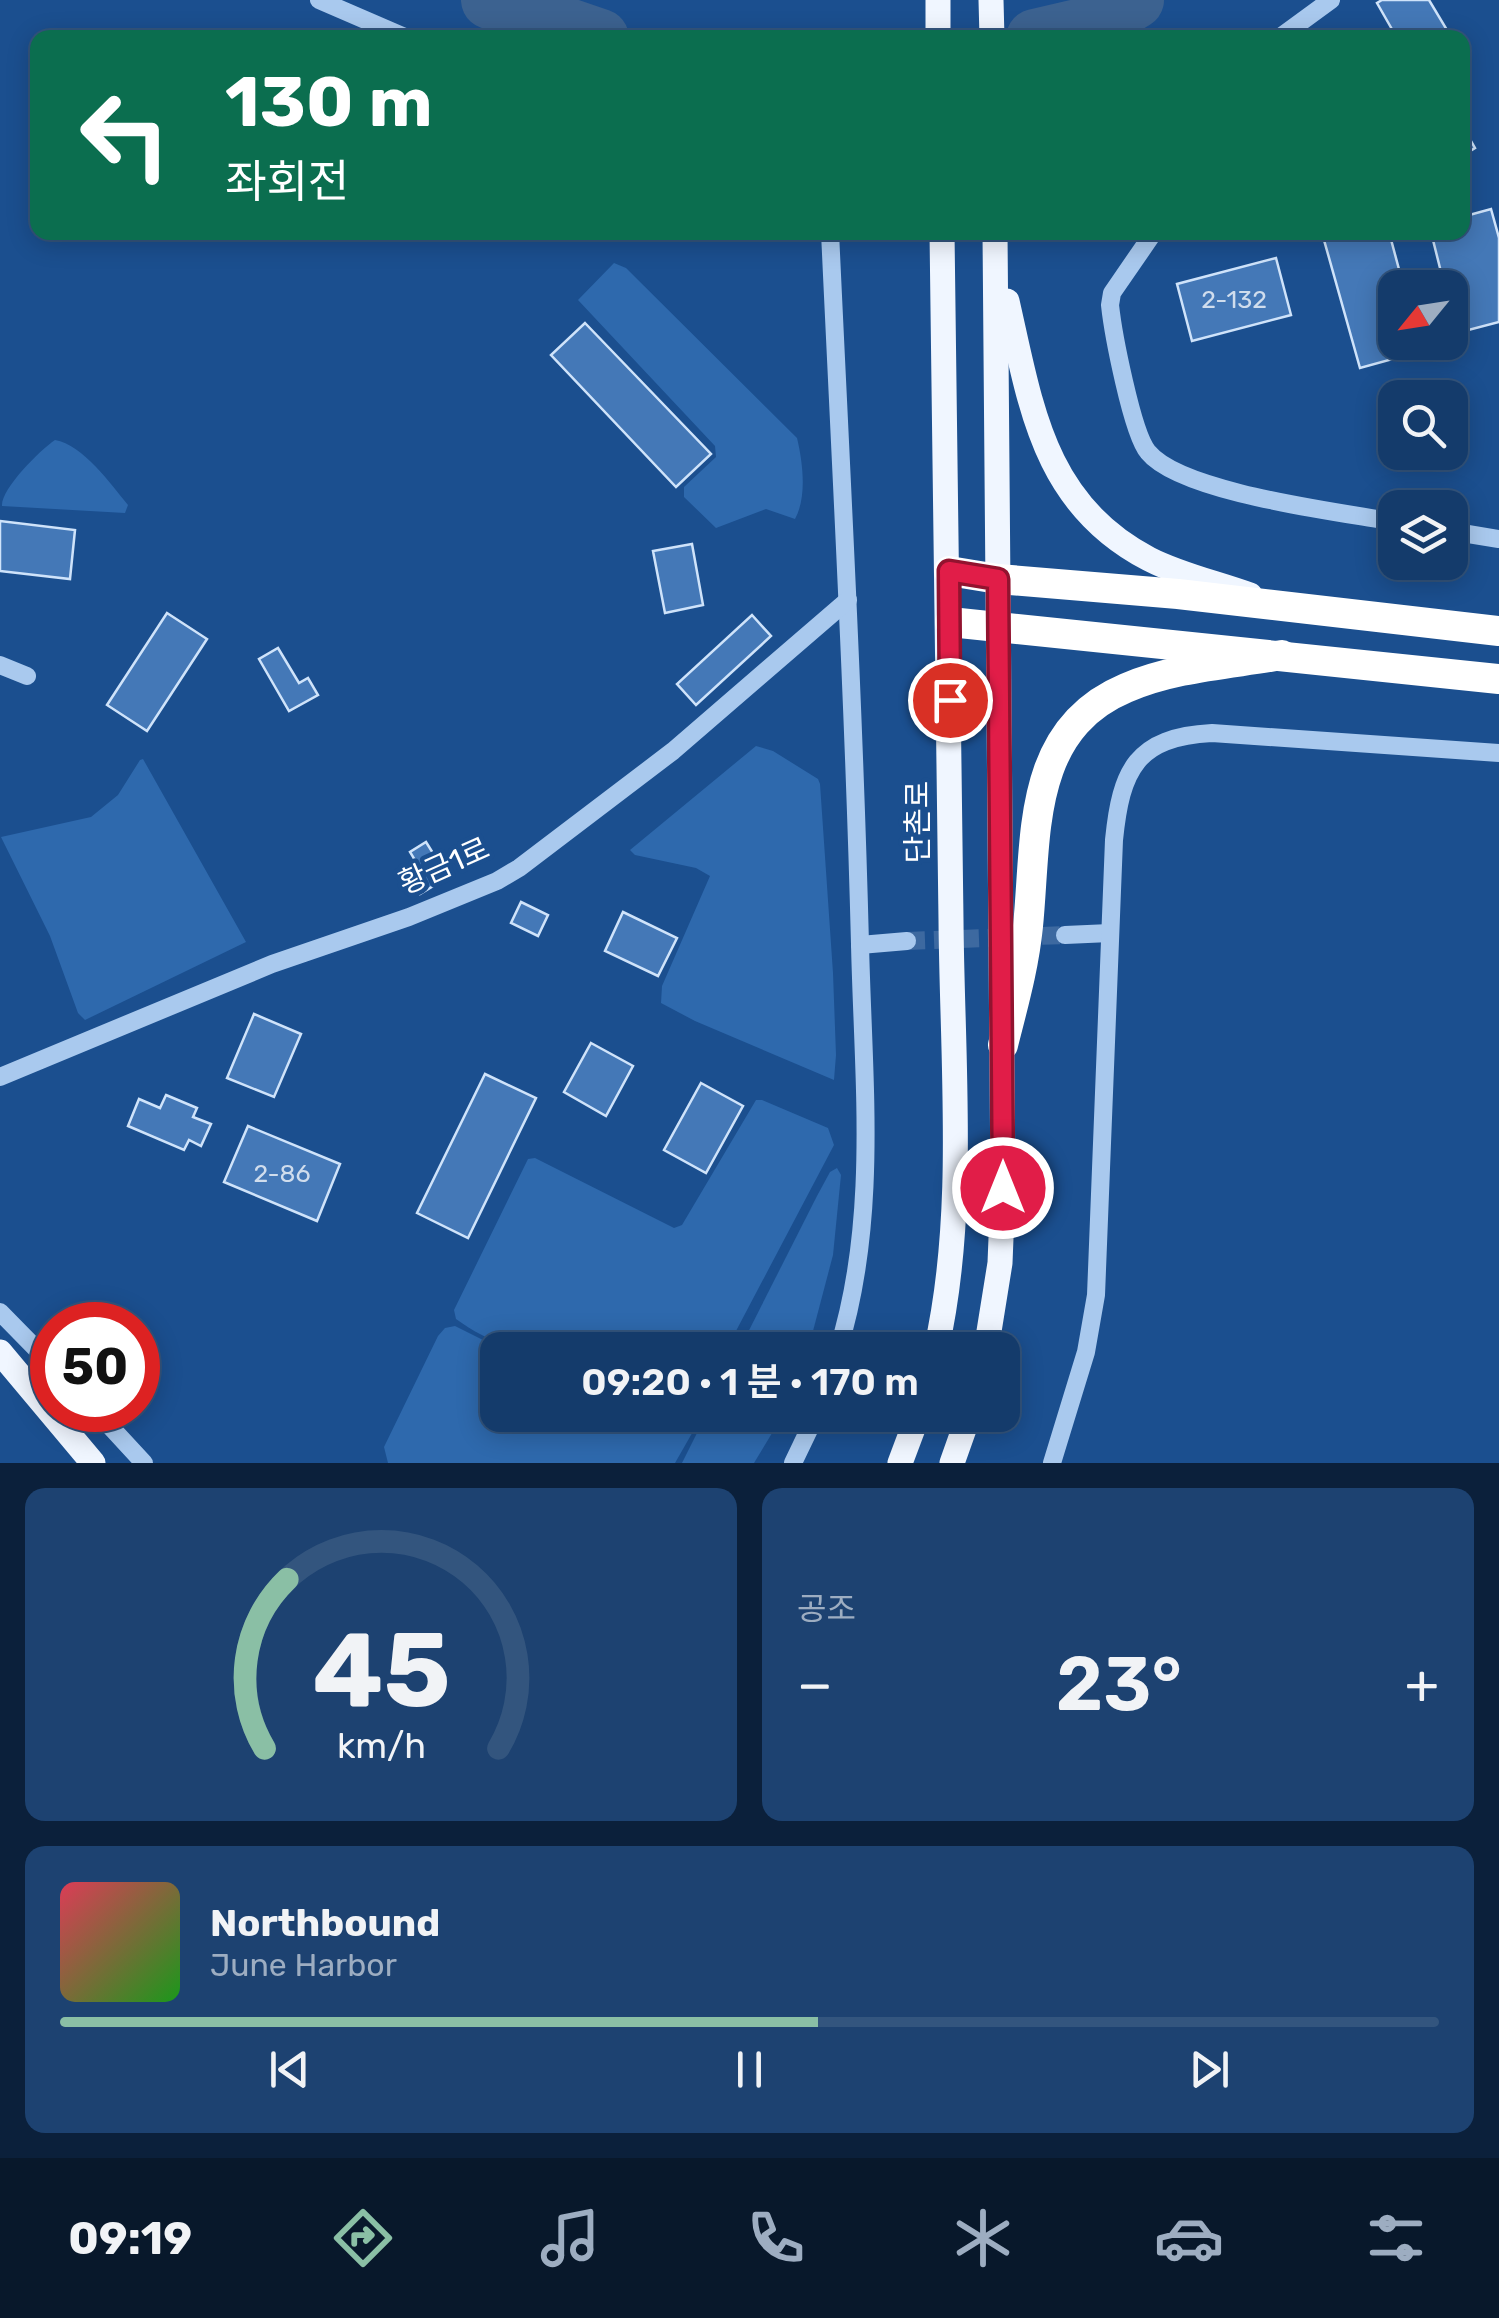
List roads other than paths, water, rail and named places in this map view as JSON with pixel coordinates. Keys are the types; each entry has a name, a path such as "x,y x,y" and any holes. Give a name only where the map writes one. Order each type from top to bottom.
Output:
{"highway":[{"path":"949,571 1499,631"},
{"path":"950,622 1499,680"},
{"path":"1002,1045 1022,972 1042,788 1067,732 1103,699 1148,679 1282,655"}],"main road":[{"path":"938,0 938,30"},
{"path":"991,0 992,30"},
{"name":"단촌로","path":"940,1332 948,1293 954,1177 950,622 942,240"},
{"path":"989,1332 1001,1244 996,243"},
{"path":"996,243 1030,400 1047,454 1064,486 1086,514 1114,538 1151,560 1284,606"},
{"path":"0,1352 93,1463"},
{"path":"900,1463 912,1432"},
{"path":"952,1463 963,1432"}],"lane":[{"path":"319,0 388,30"},
{"path":"1289,30 1331,0"},
{"path":"830,240 848,600 865,1190 857,1278 843,1332"},
{"path":"1148,240 1112,293 1110,305 1138,430 1151,456 1180,472 1239,492 1378,519"},
{"path":"1468,534 1499,538"},
{"name":"황금1로","path":"0,1078 272,964 408,918 497,881 673,751 848,600"},
{"path":"0,666 27,676"},
{"path":"1052,1463 1086,1352 1096,1296 1110,933 1118,801 1126,777 1138,758 1158,743 1182,735 1212,733 1499,753"},
{"path":"1065,936 1110,933"},
{"path":"860,945 907,941"},
{"path":"0,1312 30,1343"},
{"path":"115,1432 144,1463"},
{"path":"794,1463 808,1432"}],"waterway":[{"path":"490,0 577,30"},
{"path":"1069,30 1095,24 1135,0"}],"tunnel":[{"path":"907,941 1065,935"}]}
